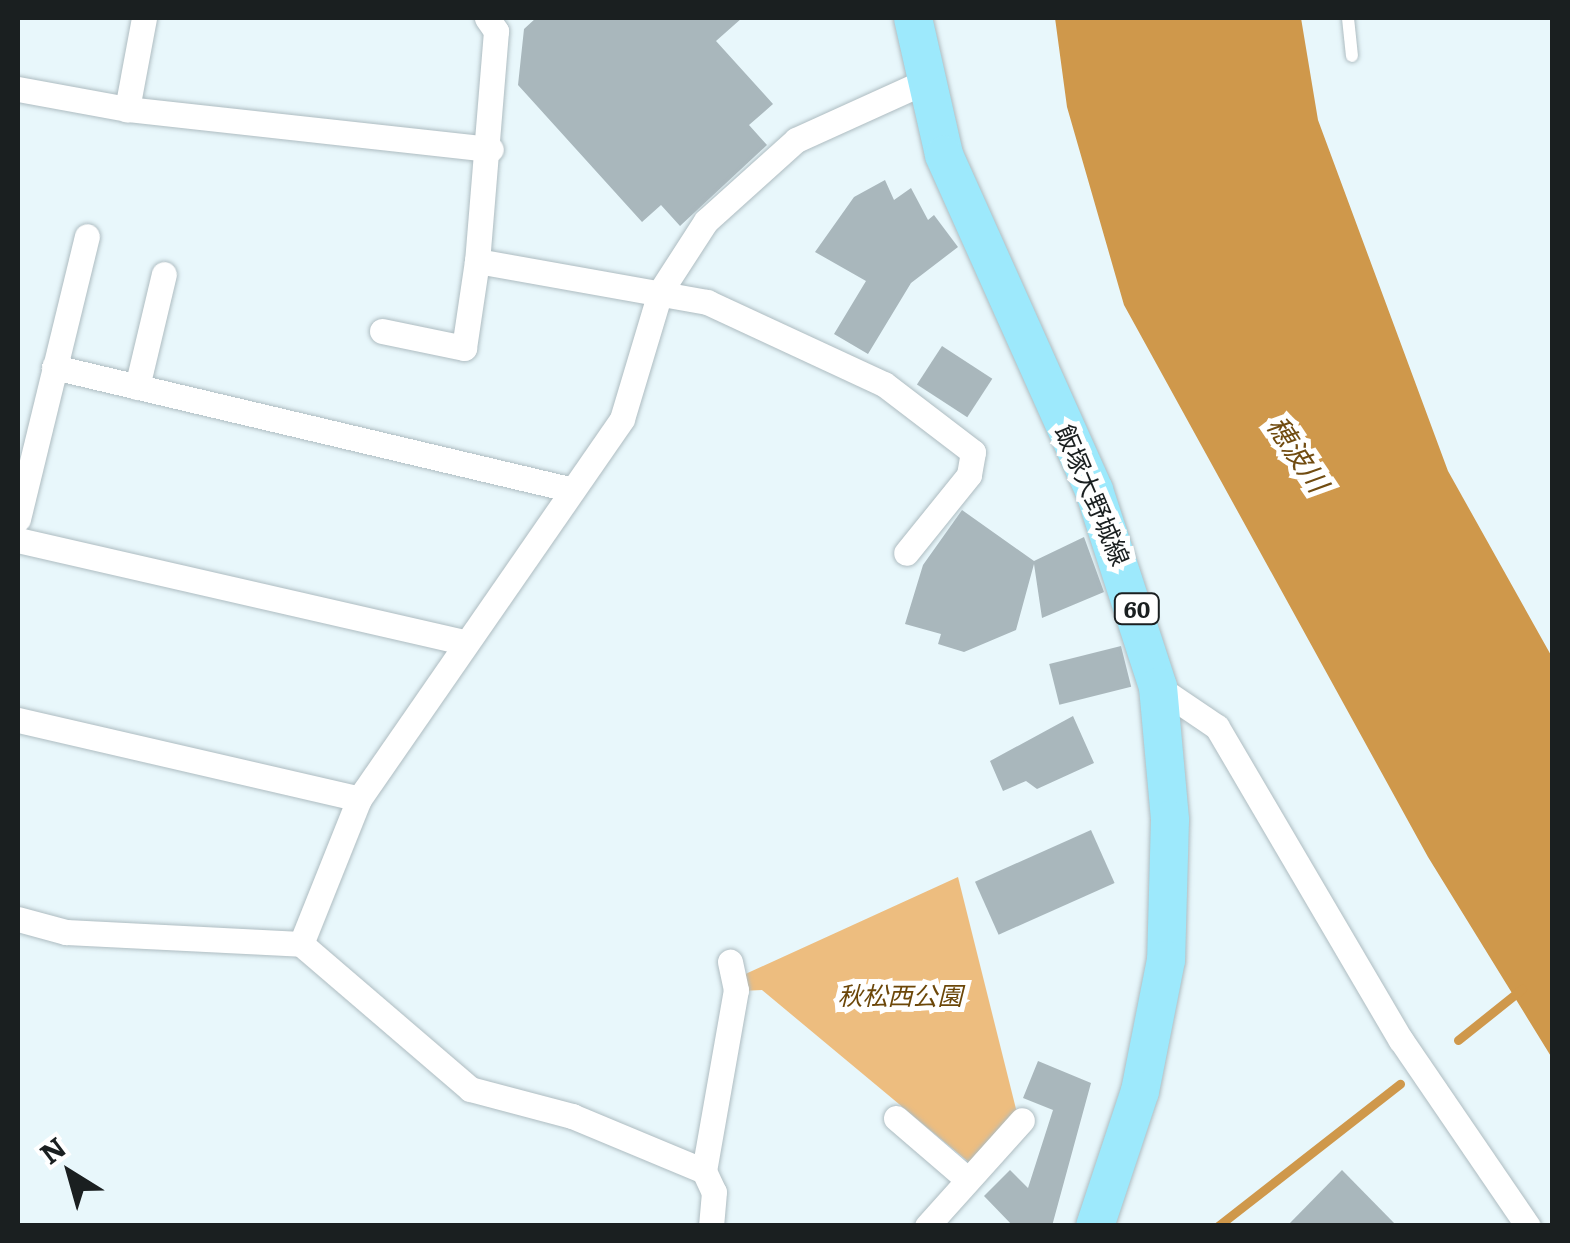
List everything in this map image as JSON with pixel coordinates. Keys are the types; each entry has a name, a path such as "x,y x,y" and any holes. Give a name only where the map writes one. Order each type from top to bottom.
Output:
{"main road":[{"name":"飯塚大野城線","path":"913,18 924,82 964,209 1100,506 1158,687 1170,820 1166,960 1140,1092 1095,1226"}],"street":[{"path":"127,108 144,18"},
{"path":"382,331 464,348 491,149 496,30 487,18"},
{"path":"301,944 358,799 622,419 660,292 706,221 770,157 924,82"},
{"path":"18,89 127,108 491,149"},
{"path":"18,519 87,236"},
{"path":"478,261 660,292 778,328 884,384 969,443 969,475 906,553"},
{"path":"136,387 164,274"},
{"path":"54,367 570,489"},
{"path":"18,540 464,642"},
{"path":"1158,687 1217,726 1401,1040 1528,1226"},
{"path":"18,720 358,799"},
{"path":"18,918 66,932 301,944 434,1068 470,1089 572,1116 704,1170"},
{"path":"711,1226 714,1192 704,1170 736,990 730,962"},
{"path":"896,1118 967,1179"},
{"path":"927,1226 1022,1120"}],"lane":[{"path":"1348,18 1352,56"}],"green space":[{"name":"秋松西公園","path":"958,877 1017,1113 971,1164 762,990 741,991 741,976"}],"water":[{"name":"穂波川","path":"1055,18 1301,18 1318,120 1448,471 1552,657 1552,1058 1428,857 1124,305 1067,107"}],"building":[{"path":"536,18 742,18 716,41 773,104 749,125 767,145 680,226 661,205 642,222 518,85 524,29"},
{"path":"885,180 894,200 911,188 928,220 934,215 958,247 911,283 868,354 834,334 866,281 815,252 854,197"},
{"path":"942,346 992,379 967,417 917,385"},
{"path":"962,510 1034,561 1084,537 1104,592 1042,618 1034,564 1016,630 964,652 938,644 941,634 905,624 923,565"},
{"path":"1121,646 1131,687 1059,705 1049,664"},
{"path":"1073,716 1094,763 1037,789 1026,781 1003,791 990,761"},
{"path":"1091,830 1115,883 999,935 975,882"},
{"path":"1038,1061 1091,1083 1052,1226 1013,1226 984,1196 1010,1170 1028,1188 1053,1110 1023,1098"},
{"path":"1342,1170 1397,1226 1287,1226"}],"waterway":[{"path":"1458,1040 1522,989"},
{"path":"1218,1226 1400,1084"}]}
